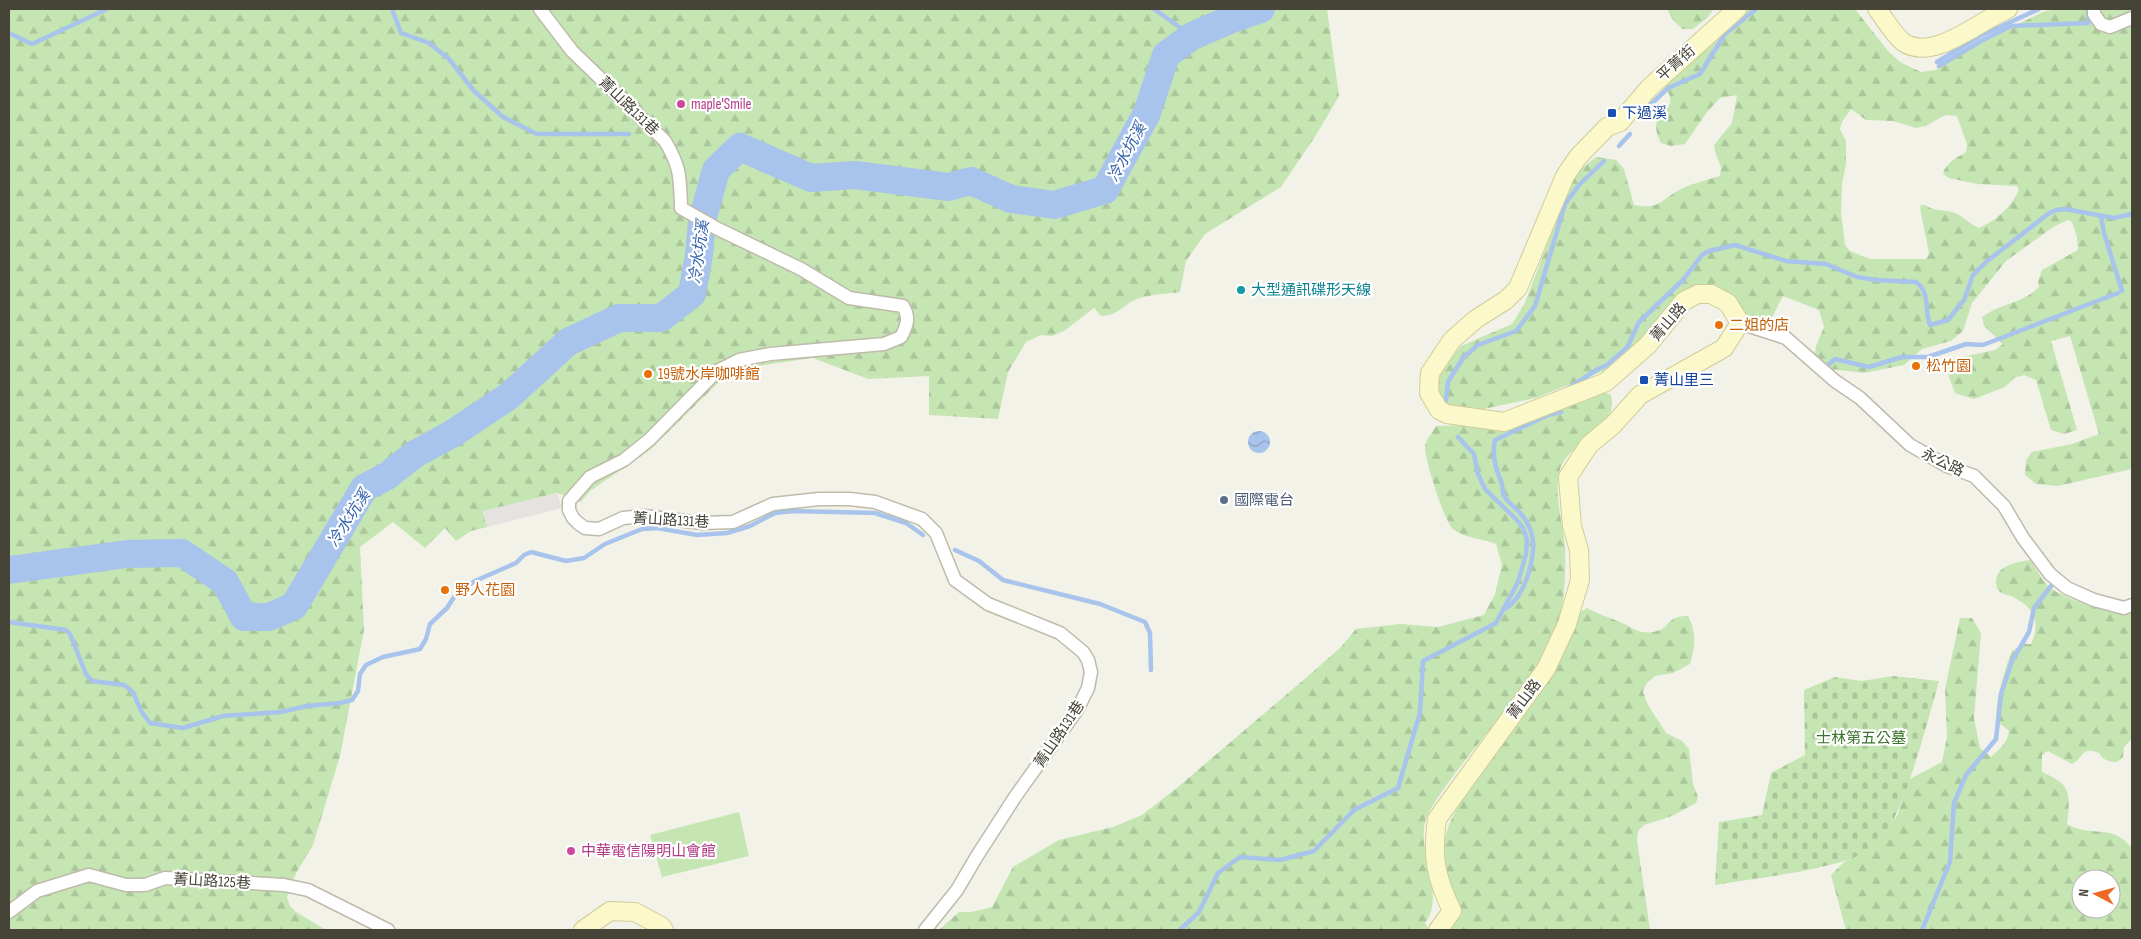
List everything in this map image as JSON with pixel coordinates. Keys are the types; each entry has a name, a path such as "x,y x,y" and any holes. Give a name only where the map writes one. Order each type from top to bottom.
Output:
{"street":[{"name":"菁山路131巷","path":"540,9 572,51 665,141 676,159 680,174 680,208 716,228 801,269 849,298 903,306 908,314 906,327 901,337 884,344 770,354 739,360 717,371 649,440 624,460 590,477 569,502 569,510 573,518 585,528 599,529 623,518 644,516 709,523 733,522 773,504 819,499 850,499 875,502 922,519 936,533 955,580 972,593 988,604 1060,633 1074,643 1088,660 1091,672 1088,688 1077,710 1015,797 957,890 925,930"},
{"name":"平菁街","path":"1620,122 1649,88 1737,9"},
{"path":"1877,9 1902,41 1911,46 1935,47 2008,9"},
{"path":"2094,9 2094,14 2101,24 2110,27 2132,18"},
{"name":"菁山路","path":"1438,930 1452,910 1438,878 1434,846 1438,819 1546,669 1567,624 1580,580 1579,550 1572,526 1568,477 1589,446 1613,425 1640,395 1724,348 1740,324 1728,303 1711,294 1698,294 1684,301 1648,345 1606,382 1504,422 1447,414 1439,410 1433,402 1429,393 1430,373 1452,340 1476,319 1506,300 1518,288 1565,176 1578,157 1607,127 1620,122"},
{"name":"永公路","path":"1740,324 1786,338 1835,381 1860,398 1910,445 1947,466 1974,476 2004,506 2023,538 2050,574 2067,588 2094,600 2124,608 2132,605"},
{"name":"菁山路125巷","path":"9,912 37,891 88,875 126,885 145,886 165,878 284,885 308,890 388,930"},
{"path":"582,930 610,911 635,912 661,926 664,930"}],"green space":[{"path":"9,9 1327,9 1339,96 1316,135 1281,187 1205,234 1186,261 1180,292 1140,298 1108,315 1101,316 1094,308 1064,331 1052,336 1041,335 1026,342 1008,372 998,419 929,415 929,376 868,379 813,358 742,368 720,381 650,450 590,491 581,502 557,493 483,512 487,527 471,531 456,541 445,528 425,548 393,522 360,547 364,630 340,756 313,845 296,873 287,897 290,906 296,912 326,930 9,930"},
{"path":"1667,9 1714,9 1707,18 1693,29 1682,29 1673,20"},
{"path":"1737,9 1855,9 1888,51 1900,62 1921,72 1936,70 1981,42 2043,12 2054,9 2132,9 2132,469 2058,486 2036,484 2025,475 2026,460 2032,452 2072,444 2099,434 2070,336 2051,341 2077,430 2064,434 2051,430 2036,380 2024,375 2014,378 2005,387 1974,399 1955,393 1947,371 1948,360 1995,350 2003,344 1984,326 1982,317 1989,312 2033,293 2039,287 2038,281 2042,270 2078,250 2077,237 2072,222 2068,220 2053,227 2006,261 1972,303 1963,331 1951,341 1922,349 1904,365 1864,373 1830,369 1815,354 1816,346 1824,327 1819,310 1783,296 1767,327 1744,319 1737,306 1727,294 1707,288 1655,326 1613,367 1536,398 1474,411 1446,405 1439,393 1438,376 1461,346 1512,324 1525,303 1569,187 1581,169 1596,157 1616,160 1624,169 1634,205 1643,206 1656,205 1683,188 1720,176 1721,167 1714,145 1732,123 1737,95 1720,98 1707,112 1685,144 1671,146 1661,143 1657,133 1656,125 1658,119 1670,102 1670,97 1662,83","holes":["1851,109 1866,120 1893,121 1916,128 1926,126 1945,115 1957,116 1967,144 1966,152 1949,164 1943,174 1949,178 1977,184 2017,186 2019,190 2012,202 2002,213 1991,222 1979,228 1955,213 1921,205 1929,253 1926,259 1870,259 1850,251 1845,245 1841,212 1842,184 1846,164 1846,141 1840,129 1842,122"]},
{"path":"1604,392 1611,395 1612,405 1610,413 1597,429 1571,453 1560,469 1558,498 1565,548 1565,572 1560,617 1556,627 1533,671 1504,712 1443,789 1430,810 1425,824 1424,838 1433,897 1431,910 1425,923 1428,928 1451,923 1442,855 1445,839 1454,815 1467,793 1542,690 1565,650 1580,612 1587,608 1646,633 1657,631 1681,616 1688,616 1693,628 1694,645 1690,664 1673,673 1655,676 1646,684 1643,692 1648,705 1666,733 1682,741 1689,749 1693,784 1698,797 1696,803 1672,816 1644,825 1638,831 1637,840 1650,930 939,930 959,912 971,912 992,907 1013,867 1059,840 1113,827 1142,815 1178,787 1307,677 1341,647 1356,629 1400,624 1438,627 1484,615 1495,594 1502,565 1496,544 1463,535 1449,524 1431,476 1425,446 1427,441 1436,426 1475,425"},
{"path":"2030,560 2048,586 2089,606 2115,613 2132,613 2132,739 2124,747 2123,757 2117,762 2111,762 2104,759 2099,753 2089,751 2072,764 2048,751 2042,755 2042,772 2053,777 2066,789 2069,804 2067,824 2084,830 2116,835 2131,847 2132,930 1846,930 1831,875 1844,862 1878,844 1898,814 1908,780 1942,762 1947,737 1945,689 1960,618 1972,618 1981,633 1974,718 1980,748 1991,757 2007,739 2009,731 1999,722 1997,715 2001,686 2012,651 2024,644 2031,644 2035,629 2034,616 2031,610 2020,601 1999,591 1997,587 1996,580 2000,571 2014,563"},
{"name":"士林第五公墓","path":"1893,676 1939,681 1905,793 1896,815 1877,845 1864,853 1824,866 1776,876 1715,885 1719,822 1762,815 1771,773 1805,755 1804,690 1835,677 1862,681"},
{"path":"739,812 749,856 662,877 650,835"}],"shaded area":[{"path":"557,493 562,508 487,527 483,511"}],"water":[{"path":"1259,431 1267,434 1270,442 1267,450 1259,453 1251,450 1248,442 1251,434"}],"waterway":[{"path":"9,33 32,44 107,9"},
{"path":"392,9 401,33 429,43 449,59 474,91 503,117 537,134 629,134"},
{"path":"1154,9 1192,36"},
{"name":"冷水坑溪","path":"9,570 127,554 182,553 225,582 244,617 269,617 294,606 364,488 387,476 415,454 452,434 509,396 568,342 619,318 661,318 692,294 699,255 702,221 716,170 740,147 811,178 855,175 948,187 971,181 1011,199 1054,205 1105,190 1147,113 1166,55 1192,36 1261,9"},
{"path":"1645,110 1668,88 1700,74 1725,34 1756,9"},
{"path":"1937,62 1980,36 2039,9"},
{"path":"1939,66 2011,26 2088,23 2088,9"},
{"path":"1619,146 1630,134"},
{"path":"1446,400 1448,382 1463,358 1478,345 1516,331 1535,306 1565,204 1579,185 1604,161"},
{"path":"1569,388 1607,365 1621,353 1628,346 1639,322 1683,280 1702,255 1709,251 1735,245 1786,261 1826,264 1857,277 1916,282 1924,291 1930,325 1948,320 1964,300 1973,275 1986,262 2048,214 2056,210 2065,209 2114,218 2132,214"},
{"path":"2101,216 2104,233 2122,291"},
{"path":"1828,365 1835,359 1869,367 1902,357 1928,357 1966,344 1983,345 2118,293"},
{"path":"1505,609 1517,598 1524,585 1532,558 1533,542 1526,520 1504,496 1495,461 1495,440 1548,415 1561,412 1560,410"},
{"path":"1180,930 1199,912 1218,873 1240,857 1280,860 1314,851 1354,810 1398,788 1420,713 1423,661 1496,623 1518,582 1526,554 1527,539 1523,528 1517,520 1485,489 1478,474 1474,454 1458,437"},
{"path":"9,622 66,630 70,634 86,674 92,681 124,685 133,692 141,711 150,723 183,728 223,716 281,712 307,706 352,700 358,691 360,674 366,665 383,657 420,649 426,639 430,624 447,608 456,594 475,581 516,563 524,555 531,552 566,561 584,558 605,544 642,529 657,528 697,535 727,533 750,526 775,513 793,511 875,513 906,523 923,535"},
{"path":"955,550 979,561 1003,580 1100,604 1145,622 1150,633 1151,670"},
{"path":"1922,930 1950,862 1954,803 1966,775 1996,739 2001,694 2012,661 2029,632 2034,608 2051,586"}],"place":[{"name":"maple'Smile","path":"681,104"},
{"name":"下過溪","path":"1612,113"},
{"name":"大型通訊碟形天線","path":"1241,290"},
{"name":"二姐的店","path":"1719,325"},
{"name":"松竹園","path":"1916,366"},
{"name":"19號水岸咖啡館","path":"648,374"},
{"name":"菁山里三","path":"1644,380"},
{"name":"國際電台","path":"1224,500"},
{"name":"野人花園","path":"445,590"},
{"name":"中華電信陽明山會館","path":"571,851"}]}
